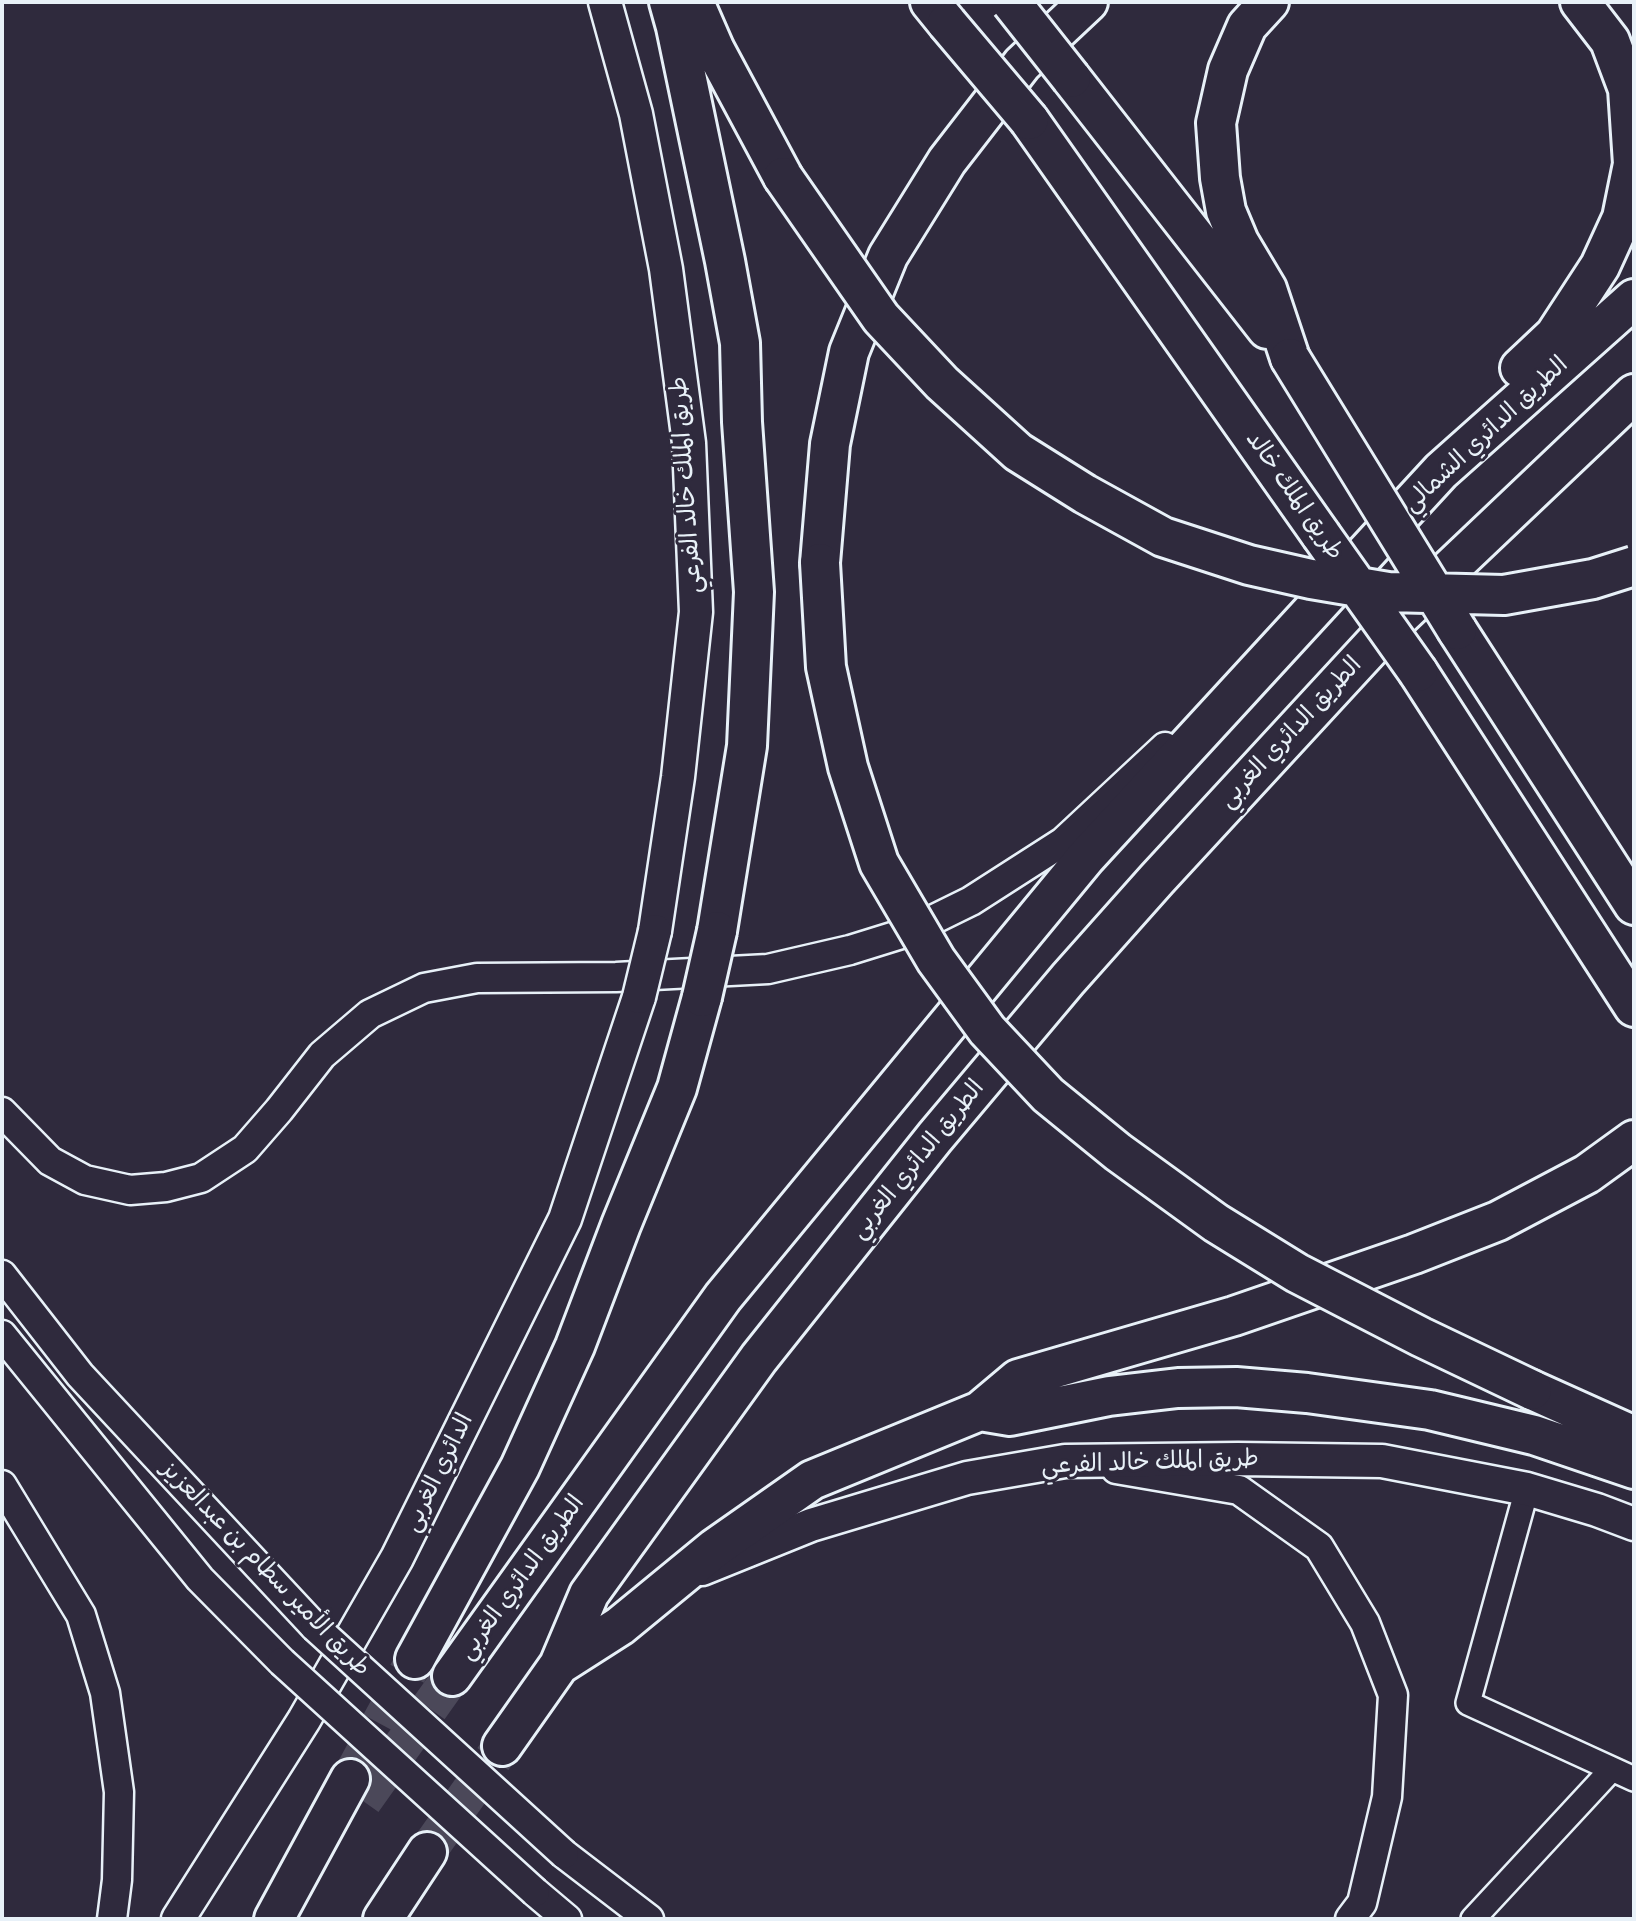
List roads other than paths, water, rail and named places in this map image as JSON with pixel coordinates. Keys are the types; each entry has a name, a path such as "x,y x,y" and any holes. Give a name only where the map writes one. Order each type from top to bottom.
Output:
{"highway":[{"name":"الطريق الدائري الغربي","path":"415,1659 520,1467 575,1346 677,1088 718,931 747,746 754,592 742,422 740,343 669,2"},
{"path":"694,2 715,50 783,177 881,318 942,383 1018,452 1085,494 1163,537 1250,565 1388,592 1504,595 1593,579 1634,566"},
{"path":"1011,2 1290,358 1457,630 1634,905"},
{"path":"1088,2 1022,64 947,161 888,256 849,352 830,444 820,562 826,667 848,767 880,863 936,960 987,1030 1048,1095 1118,1152 1216,1223 1297,1273 1421,1337 1634,1436"},
{"path":"1269,2 1247,26 1228,70 1216,123 1220,177 1226,211 1239,242 1267,289 1290,358"},
{"path":"1441,471 1476,409 1555,335 1600,266 1622,218 1633,164 1628,89 1610,41 1580,2"},
{"name":"طريق الملك خالد","path":"939,12 1029,120 1418,672 1634,1007"},
{"name":"الطريق الدائري الشمالي","path":"1316,607 1441,471 1634,299"},
{"name":"الطريق الدائري الغربي","path":"502,1746 559,1665 589,1594 759,1358 935,1137 1148,889 1396,620 1634,394"},
{"name":"الطريق الدائري الغربي","path":"452,1676 732,1286 1086,857 1316,607"},
{"path":"559,1665 620,1626 715,1548 812,1480 980,1411 1018,1379 1234,1316 1414,1254 1498,1220 1587,1174 1634,1140"},
{"path":"980,1411 1010,1416 1109,1396 1178,1388 1236,1387 1307,1393 1430,1410 1534,1435 1634,1469"},
{"path":"274,1919 357,1790 279,1919"},
{"path":"383,1919 427,1852"}],"main road":[{"name":"طريق الملك خالد الفرعي","path":"605,2 636,114 664,256 689,443 696,612 678,777 655,931 639,997"},
{"name":"الدائري الغربي","path":"178,1919 304,1720 402,1546 565,1219 639,997"},
{"name":"طريق الملك خالد الفرعي","path":"676,1580 811,1525 967,1478 1065,1461 1382,1461 1527,1489 1634,1524"}],"street":[{"path":"2,1112 50,1161 85,1180 130,1190 166,1187 201,1178 245,1149 322,1055 370,1014 424,988 477,978 616,977 768,969 850,950 908,932 971,901 1063,842 1316,607"},
{"name":"طريق الأمير سطام بن عبدالعزيز","path":"2,1275 80,1375 315,1627 564,1854 649,1919"},
{"name":"طريق الأمير سطام بن عبدالعزيز","path":"2,1335 200,1579 282,1662 567,1919"},
{"path":"1065,1461 1239,1490 1319,1547 1365,1623 1393,1695 1387,1797 1362,1903 1350,1919"},
{"path":"2,1485 81,1615 105,1693 118,1792 117,1880 112,1919"},
{"path":"1527,1489 1468,1703 1634,1779"},
{"path":"1473,1919 1612,1769"}],"tunnel":[{"path":"353,1774 415,1659"},
{"path":"363,1801 452,1676"},
{"path":"427,1852 502,1746"}]}
